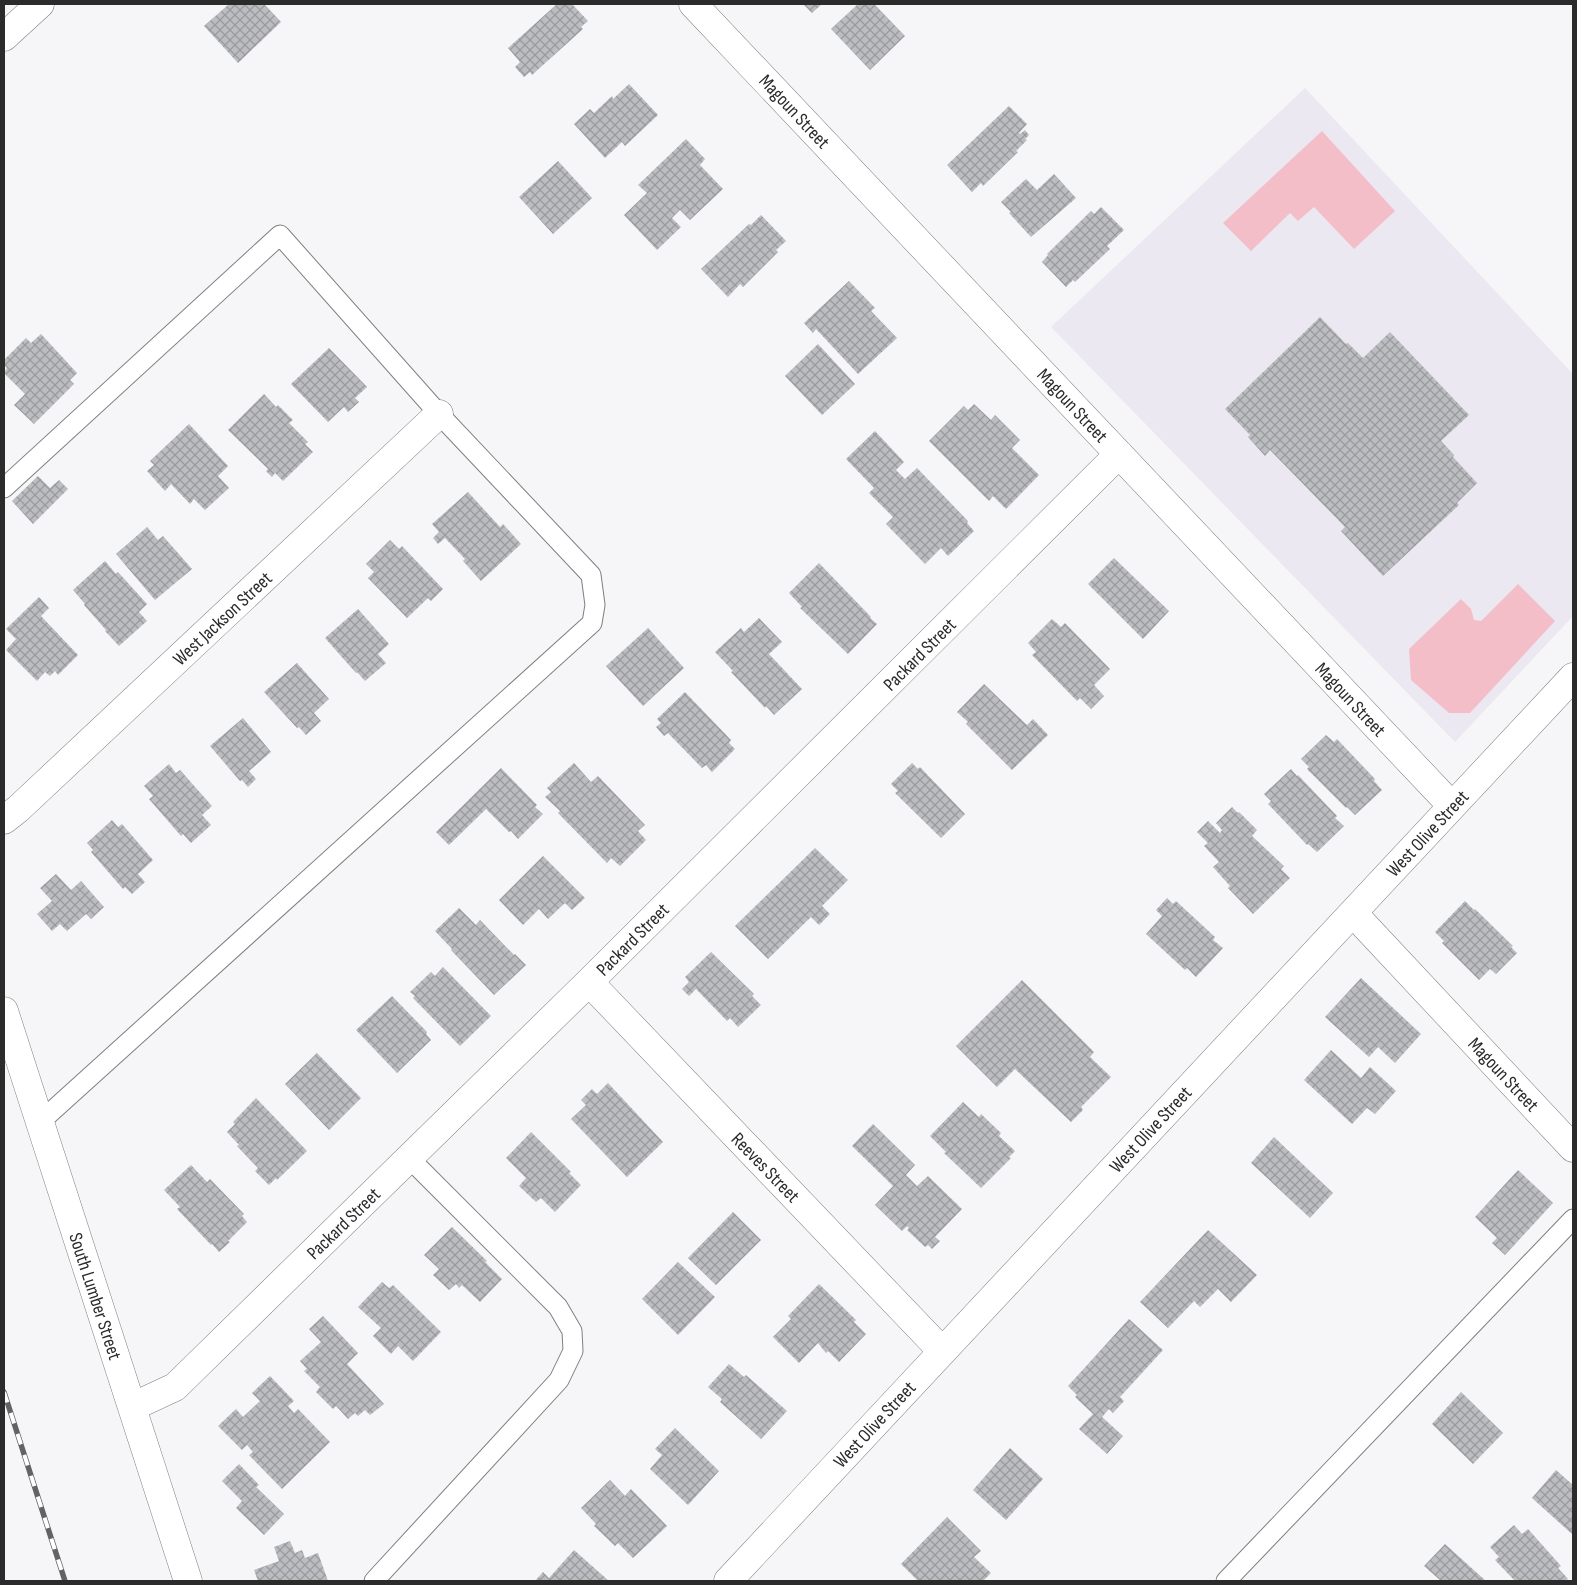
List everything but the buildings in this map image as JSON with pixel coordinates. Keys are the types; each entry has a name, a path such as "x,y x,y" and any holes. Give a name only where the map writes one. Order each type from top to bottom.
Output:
{"street":[{"path":"4,37 40,4"},
{"name":"Magoun Street","path":"694,4 1452,806"},
{"name":"West Jackson Street","path":"4,820 439,414"},
{"name":"Packard Street","path":"132,1407 175,1387 589,982 1119,454"},
{"name":"West Olive Street","path":"728,1581 1573,676"},
{"name":"Magoun Street","path":"1353,913 1573,1148"},
{"name":"Reeves Street","path":"589,982 942,1350"},
{"name":"South Lumber Street","path":"4,1011 188,1581"}],"lane":[{"path":"4,488 280,235 439,414 591,576 596,605 592,623 40,1122"},
{"path":"374,1581 559,1380 573,1351 572,1331 558,1307 409,1158"},
{"path":"1226,1581 1573,1219"}],"shaded area":[{"path":"1305,88 1573,374 1573,616 1455,742 1051,327"},
{"path":"1322,131 1395,211 1354,249 1314,207 1298,221 1290,213 1251,251 1223,223"},
{"path":"1518,584 1555,621 1470,713 1449,713 1411,680 1409,649 1461,599 1471,609 1474,620 1481,621"}],"railway":[{"path":"4,1392 65,1581"}]}
